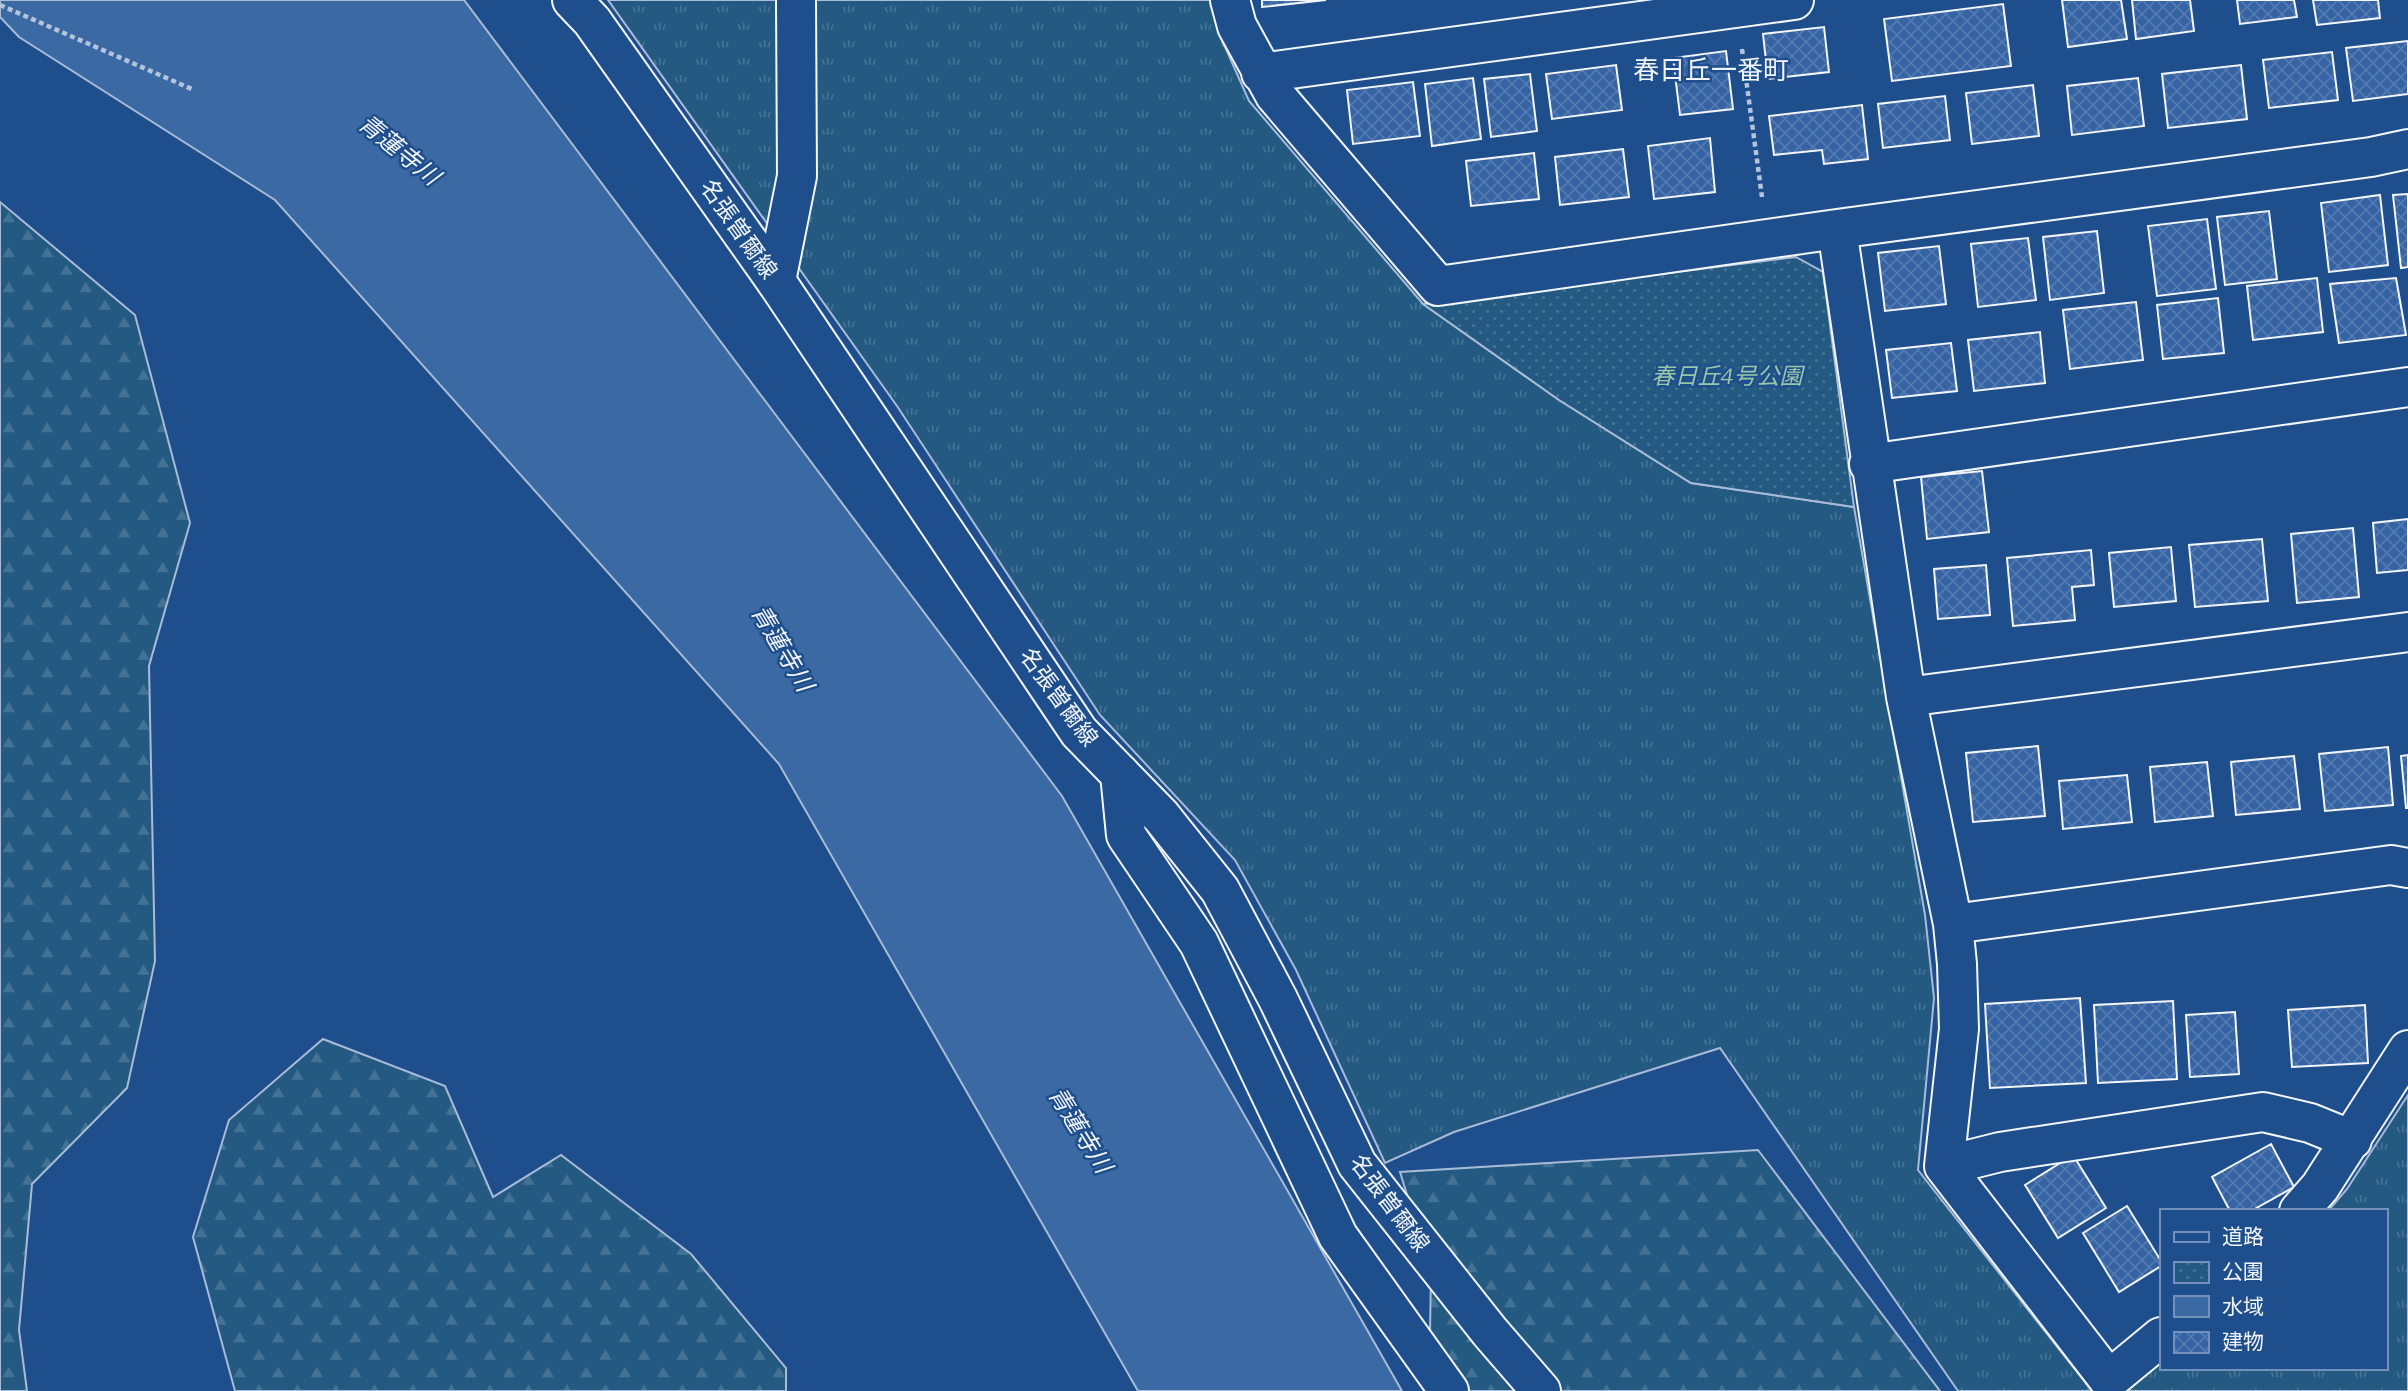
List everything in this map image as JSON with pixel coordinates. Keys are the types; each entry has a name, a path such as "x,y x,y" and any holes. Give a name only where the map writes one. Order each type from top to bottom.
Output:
{"street":[{"name":"名張曽爾線","path":"572,0 592,21 775,281 1079,732 1161,816 1220,890 1278,999 1357,1164 1490,1332 1541,1391"},
{"path":"775,281 797,176 796,0"},
{"path":"1230,0 1237,26 1261,73 1296,122 1438,286 1837,229 2371,158 2408,149"},
{"path":"1261,73 1794,0"},
{"path":"1837,229 1869,464 1906,697 1952,924 1959,1029 1944,1166 2109,1380 2160,1338"},
{"path":"1869,464 2408,387"},
{"path":"1906,697 2408,632"},
{"path":"1120,774 1126,835 1199,943 1338,1236 1449,1391"},
{"path":"1952,924 2391,865 2408,869"},
{"path":"2301,1209 2320,1188 2408,1050"},
{"path":"1944,1166 2000,1153 2263,1112 2310,1123 2351,1140"}],"path":[{"path":"0,5 194,90"},
{"path":"1736,8 1768,240"}],"green space":[{"path":"608,0 1210,0 1221,38 1249,101 1423,304 1559,400 1691,483 1854,507 1925,915 1934,998 1918,1170 2092,1391 1958,1391 1720,1048 1454,1132 1385,1163 1296,970 1235,860 1100,715 897,406"},
{"path":"0,202 135,315 190,523 149,666 155,961 127,1088 32,1184 19,1330 27,1391 0,1391"},
{"name":"春日丘4号公園","path":"1796,257 1823,272 1854,507 1691,483 1559,400 1423,304"},
{"path":"323,1039 445,1086 493,1197 561,1155 691,1254 786,1368 786,1391 235,1391 193,1237 229,1120"},
{"path":"2408,1095 2408,1391 2123,1391 2160,1363 2160,1370 2387,1370 2387,1209 2330,1209 2347,1189"},
{"path":"1758,1150 1940,1391 1429,1391 1431,1273 1400,1172"}],"water":[{"name":"青蓮寺川","path":"0,0 464,0 1062,796 1402,1391 1138,1391 779,764 275,200 19,37 0,17"}],"building":[{"path":"1262,0 1326,0 1262,7"},
{"path":"2062,0 2121,0 2127,39 2068,47"},
{"path":"2132,0 2190,0 2194,31 2136,39"},
{"path":"2237,0 2294,0 2297,17 2240,24"},
{"path":"2313,0 2378,0 2380,18 2317,25"},
{"path":"2003,4 2011,66 1892,81 1884,19"},
{"path":"1824,27 1829,72 1768,79 1763,34"},
{"path":"2408,41 2408,94 2353,101 2346,48"},
{"path":"1726,51 1733,109 1680,115 1673,58"},
{"path":"2332,52 2338,100 2269,108 2263,60"},
{"path":"1616,65 1622,110 1552,119 1546,74"},
{"path":"2241,65 2247,119 2168,128 2162,74"},
{"path":"1530,74 1537,131 1491,137 1484,79"},
{"path":"1473,78 1481,139 1432,146 1425,84"},
{"path":"2138,78 2144,126 2072,135 2067,86"},
{"path":"1413,82 1420,136 1353,144 1347,90"},
{"path":"2033,85 2039,136 1972,144 1966,93"},
{"path":"1945,96 1950,140 1883,148 1878,104"},
{"path":"1862,105 1868,159 1824,164 1822,150 1774,155 1769,116"},
{"path":"1710,138 1715,192 1654,199 1648,146"},
{"path":"1623,149 1629,197 1560,205 1555,157"},
{"path":"1534,153 1539,199 1471,206 1466,161"},
{"path":"2408,194 2408,267 2401,268 2393,195"},
{"path":"2380,195 2388,265 2329,272 2321,203"},
{"path":"2269,211 2277,279 2225,285 2217,217"},
{"path":"2207,219 2216,289 2157,296 2148,226"},
{"path":"2097,231 2104,293 2050,300 2043,237"},
{"path":"2028,238 2036,300 1978,307 1971,244"},
{"path":"1939,246 1946,304 1885,311 1878,253"},
{"path":"2317,278 2323,332 2253,340 2247,286"},
{"path":"2396,278 2406,335 2339,343 2330,284"},
{"path":"2218,298 2224,353 2163,359 2157,305"},
{"path":"2136,302 2143,360 2070,369 2063,310"},
{"path":"2040,332 2045,383 1974,391 1968,340"},
{"path":"1951,343 1957,391 1892,398 1886,350"},
{"path":"1982,471 1989,532 1927,539 1921,477"},
{"path":"2408,519 2408,570 2377,573 2373,523"},
{"path":"2353,528 2359,597 2297,603 2291,534"},
{"path":"2262,539 2268,601 2195,607 2189,545"},
{"path":"2171,547 2176,601 2114,607 2109,553"},
{"path":"2091,550 2094,585 2072,587 2075,620 2013,626 2007,558"},
{"path":"1986,565 1990,615 1938,619 1934,569"},
{"path":"2038,746 2045,816 1973,822 1966,753"},
{"path":"2388,747 2393,805 2325,811 2319,754"},
{"path":"2408,755 2408,808 2406,808 2401,756"},
{"path":"2294,756 2300,809 2236,815 2231,762"},
{"path":"2207,762 2213,816 2155,822 2150,767"},
{"path":"2127,775 2132,822 2063,829 2059,781"},
{"path":"2080,998 2086,1083 1990,1088 1985,1004"},
{"path":"2173,1001 2177,1079 2098,1083 2094,1005"},
{"path":"2365,1005 2368,1063 2292,1067 2288,1010"},
{"path":"2235,1012 2239,1074 2190,1077 2186,1015"},
{"path":"2271,1144 2294,1187 2255,1209 2229,1209 2212,1177"},
{"path":"2073,1155 2106,1208 2058,1238 2025,1185"},
{"path":"2127,1206 2160,1259 2160,1267 2119,1292 2083,1233"}],"district":[{"name":"春日丘一番町","path":"1711,70"}]}
